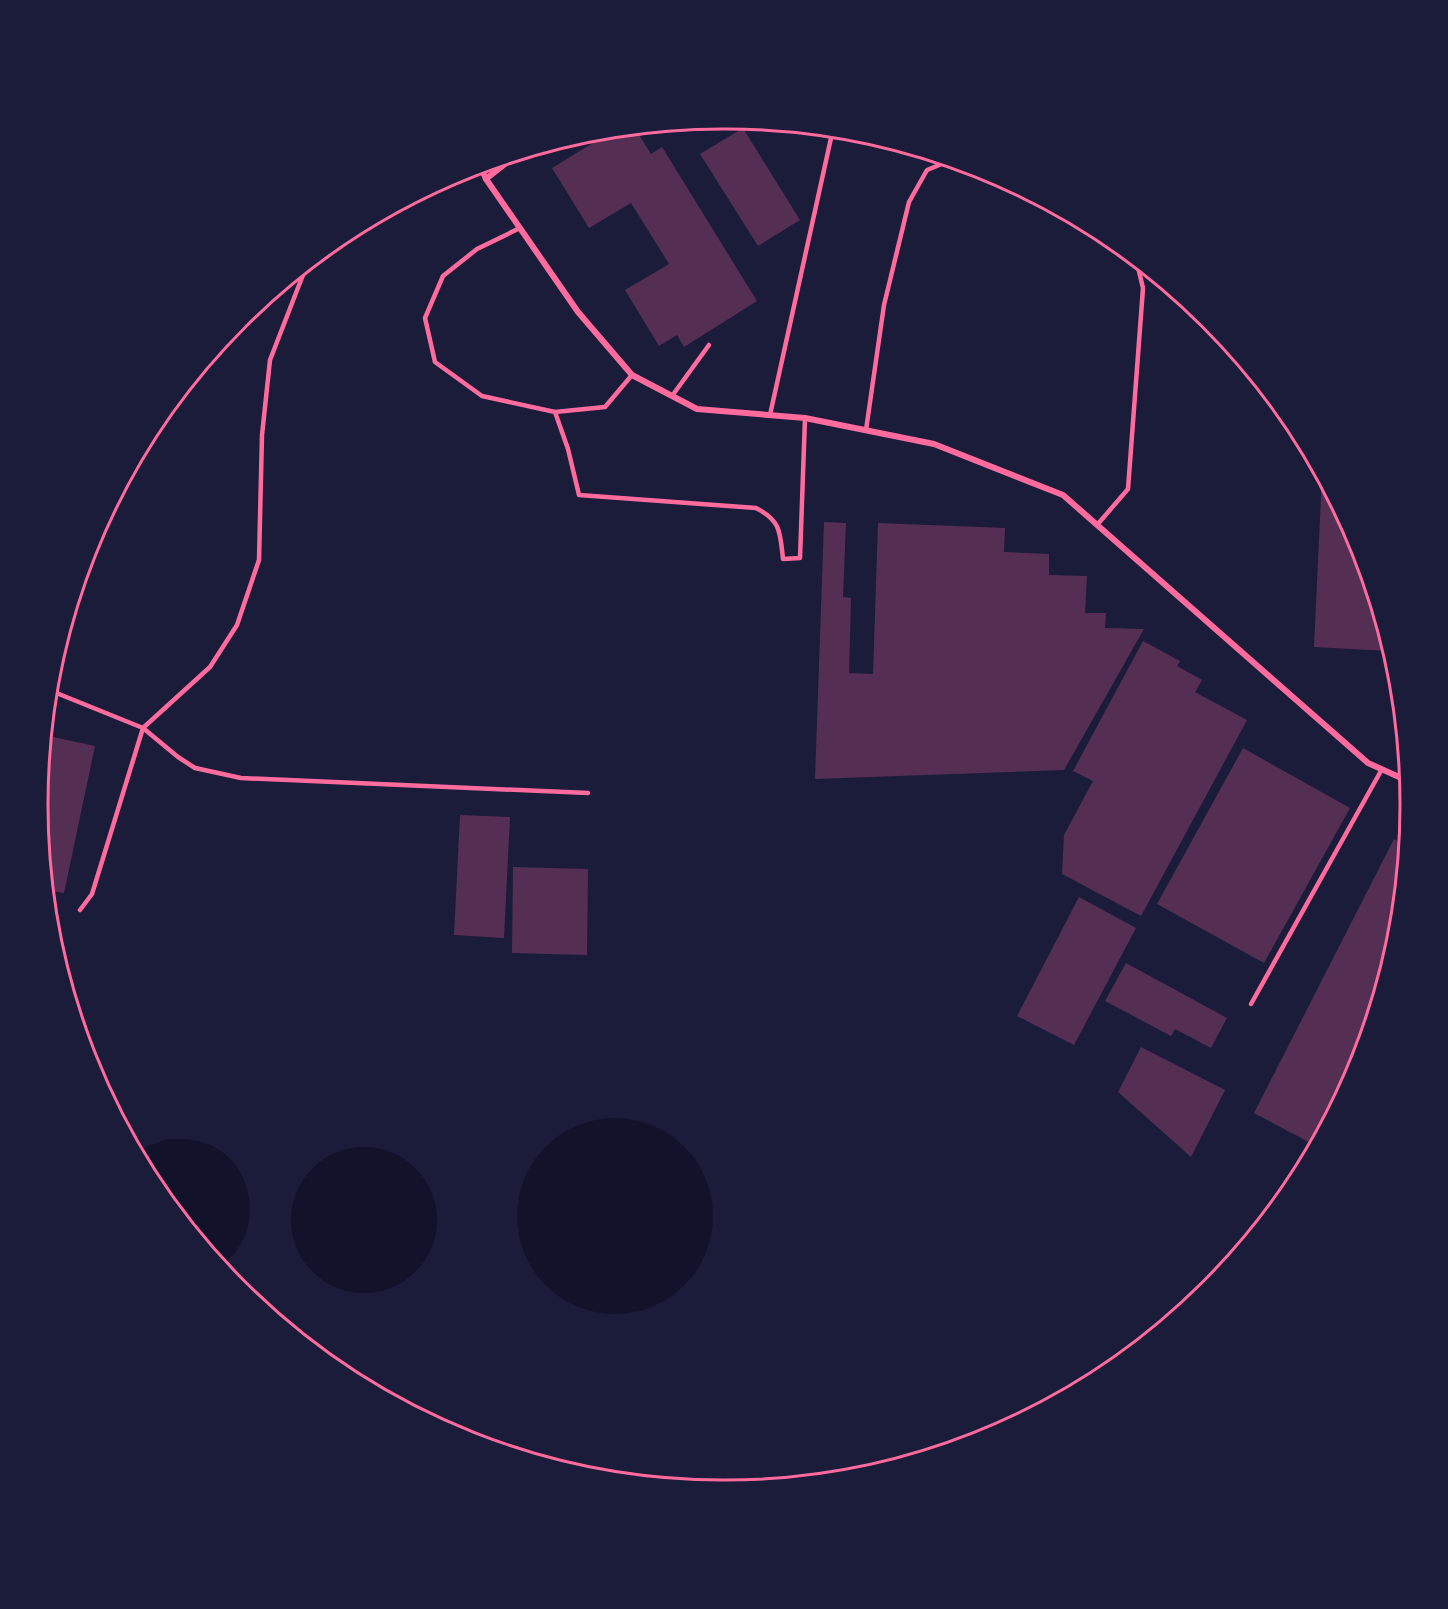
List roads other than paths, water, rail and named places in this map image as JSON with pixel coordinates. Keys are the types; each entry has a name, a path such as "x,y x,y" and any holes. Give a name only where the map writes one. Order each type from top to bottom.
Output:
{"street":[{"path":"486,178 502,166"},
{"path":"484,173 578,312 632,375 697,409 805,418 934,444 1063,495 1368,763 1399,777"}],"lane":[{"path":"770,415 831,137"},
{"path":"866,430 884,304 909,202 927,170 941,164"},
{"path":"520,228 477,249 443,276 425,318 435,362 482,396 555,412 605,407 632,375"},
{"path":"1096,525 1128,489 1143,288 1139,270"},
{"path":"80,910 92,894 96,884 143,728 210,667 237,625 259,560 262,435 270,360 303,276"},
{"path":"672,396 709,345"},
{"path":"555,412 568,449 579,495 756,508 772,517 780,536 783,559 800,558 805,418"},
{"path":"58,694 143,728 178,758 195,768 240,778 588,793"},
{"path":"1251,1004 1382,769"}]}
